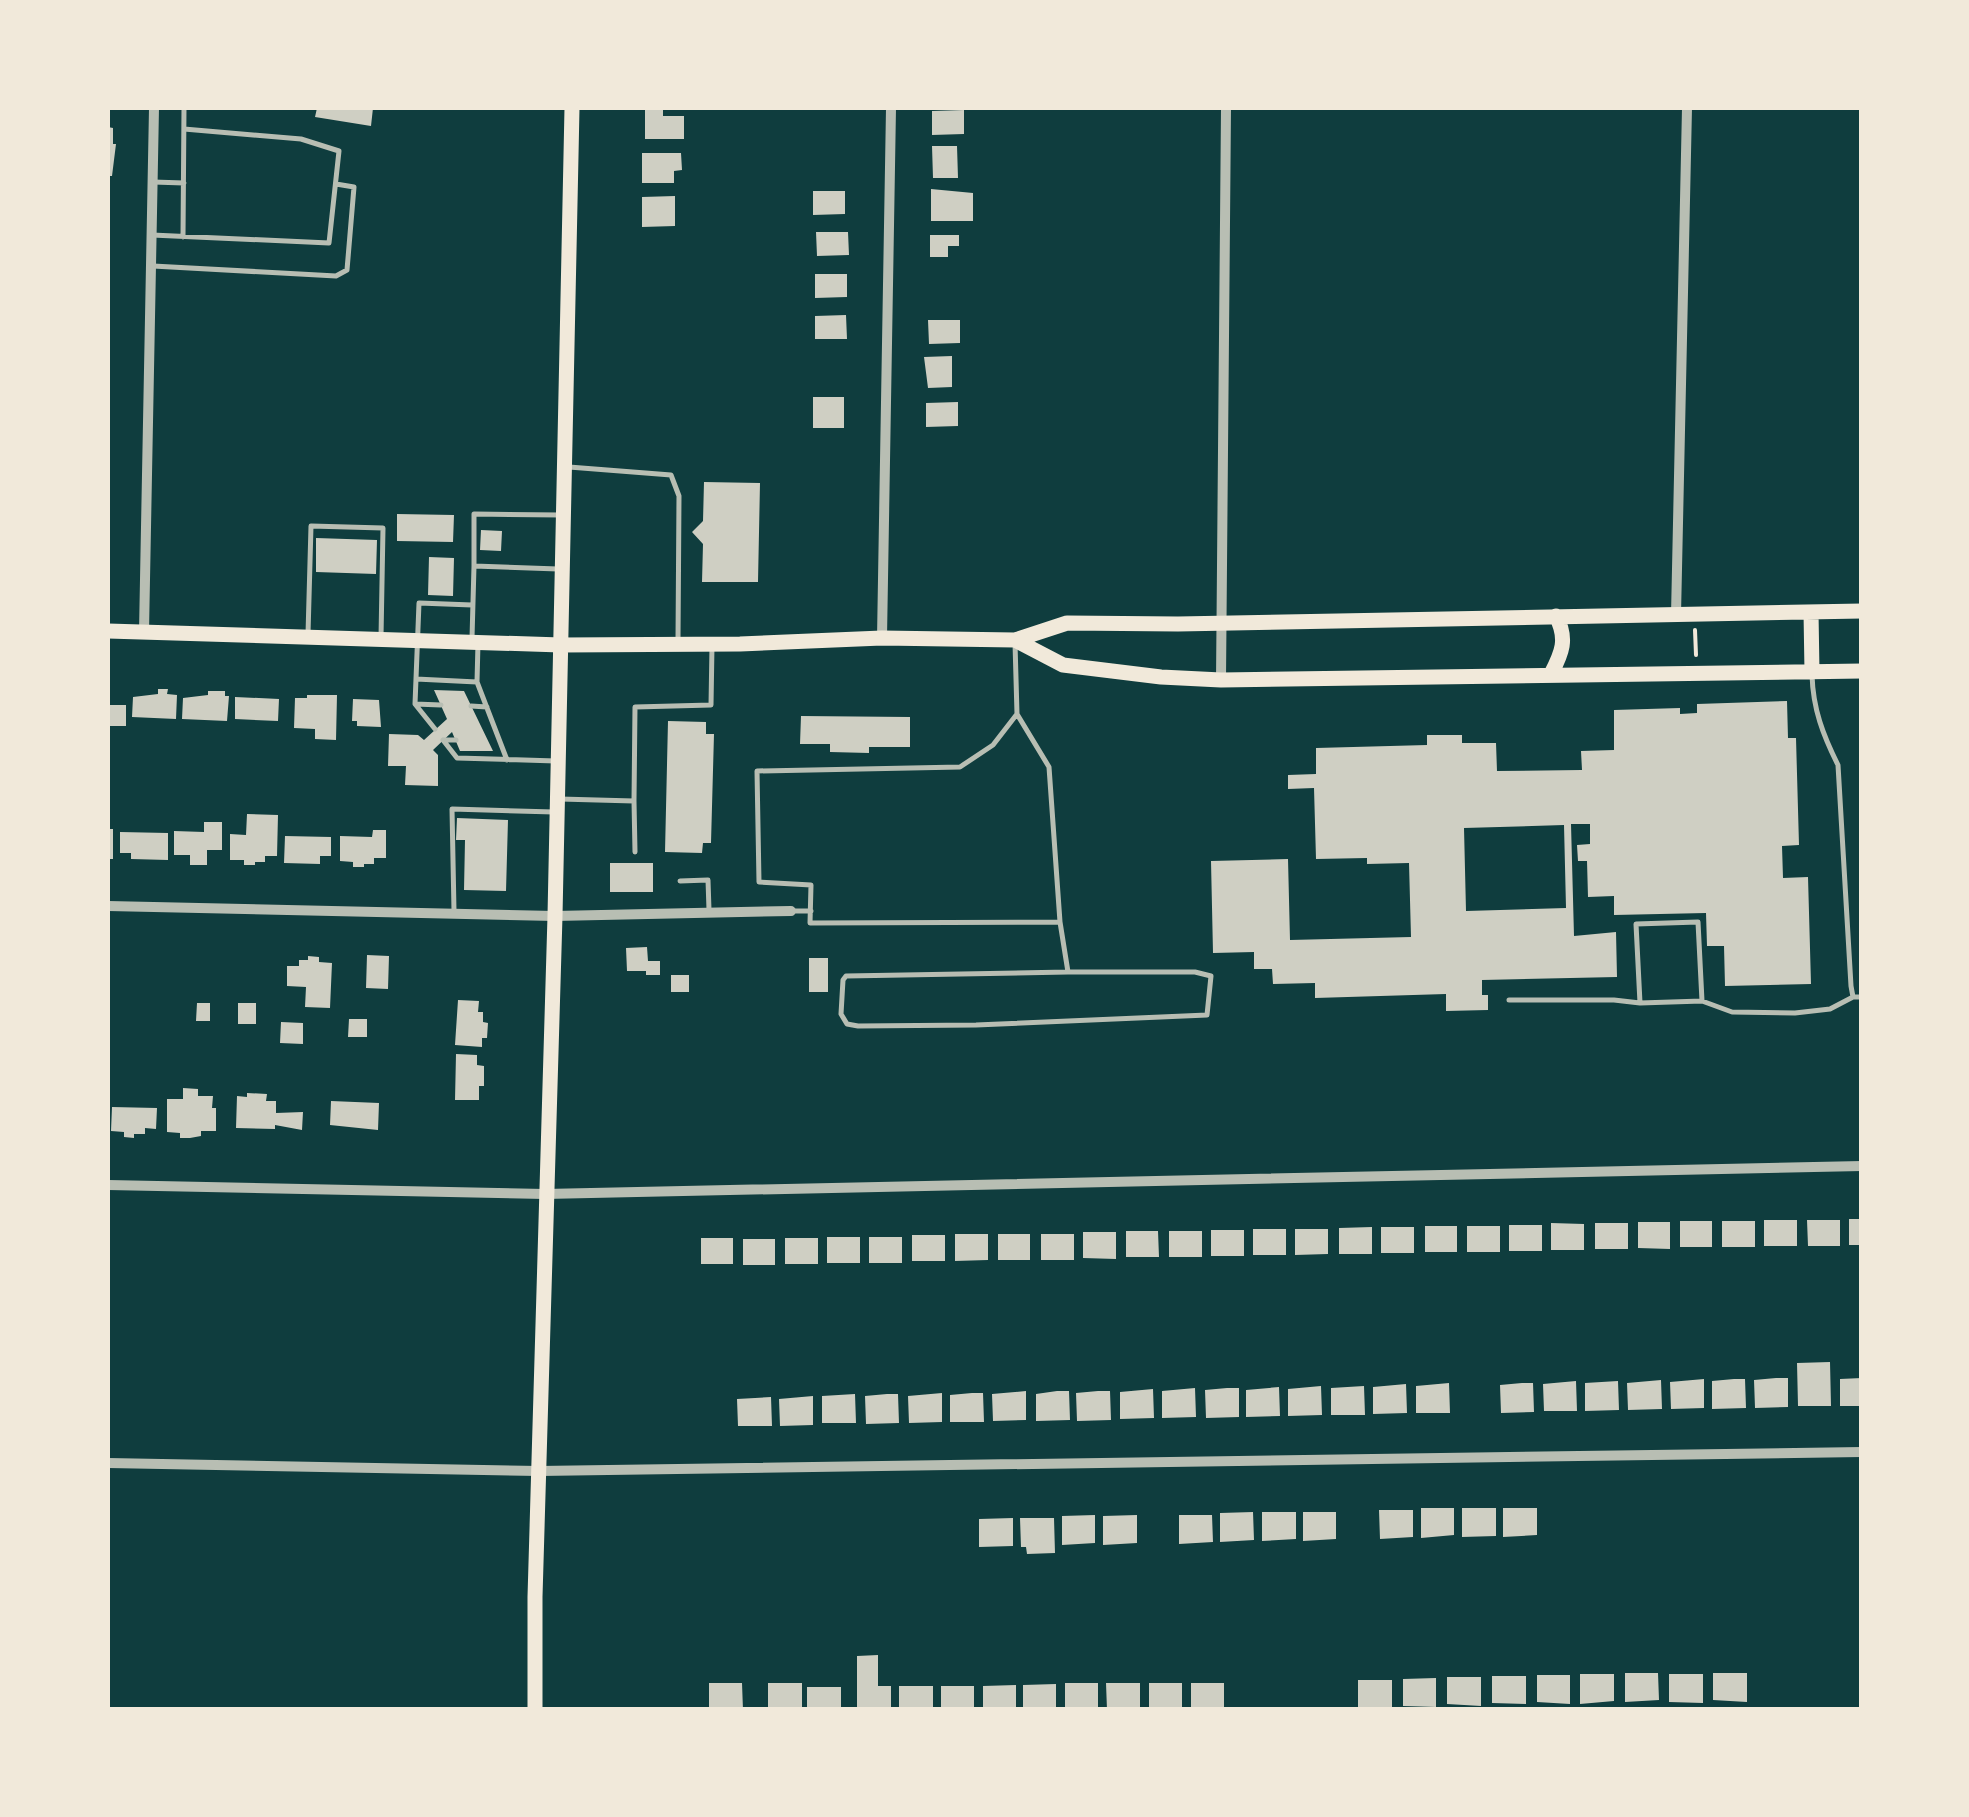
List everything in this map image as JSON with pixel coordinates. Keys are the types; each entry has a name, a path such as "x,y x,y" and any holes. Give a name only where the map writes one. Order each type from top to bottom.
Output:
{"main road":[{"path":"535,1710 572,108"},
{"path":"108,631 417,642 712,644 882,638 1015,640 1066,623 1862,611"},
{"path":"1812,612 1812,672"},
{"path":"1552,674 1564,640 1556,616"},
{"path":"1015,640 1063,664 1161,677 1221,680 1862,671"}],"street":[{"path":"144,632 154,108"},
{"path":"882,638 891,108"},
{"path":"1221,680 1226,108"},
{"path":"1676,615 1687,108"},
{"path":"108,906 555,916 791,911"},
{"path":"108,1184 545,1194 1862,1166"},
{"path":"108,1463 538,1471 1862,1452"}],"lane":[{"path":"183,237 184,108"},
{"path":"151,235 329,243 340,151 301,139 184,129"},
{"path":"153,182 184,182"},
{"path":"150,266 336,276 347,270 354,188 336,184"},
{"path":"566,466 671,474 679,496 678,644"},
{"path":"507,760 477,682 472,605 474,514 564,515"},
{"path":"308,638 311,526 383,528 381,640"},
{"path":"474,566 563,569"},
{"path":"435,729 415,704 419,604 472,605"},
{"path":"1015,640 1017,714 1049,767 1060,922 1068,972"},
{"path":"634,852 635,706 711,705 712,644"},
{"path":"1812,672 1813,703 1838,765 1853,997"},
{"path":"416,680 477,682"},
{"path":"415,704 440,706"},
{"path":"471,706 486,707"},
{"path":"1017,714 993,745 960,768 757,772 759,882 811,885 810,923 1060,922"},
{"path":"456,740 444,740 457,758 558,761"},
{"path":"488,741 500,741"},
{"path":"454,914 452,808 634,801"},
{"path":"680,881 708,880 709,913"},
{"path":"791,911 811,911"},
{"path":"1640,1003 1636,924 1698,922 1702,1001"},
{"path":"1068,972 1195,972 1211,976 1207,1016 858,1026 847,1024 841,1014 846,976 1068,972"},
{"path":"1509,1000 1702,1001 1732,1012 1795,1013 1830,1009 1853,997 1862,997"}],"path":[{"path":"1695,615 1696,673"}],"building":[{"path":"317,108 373,108 371,126 315,117"},
{"path":"645,108 663,108 663,116 684,116 684,139 645,139"},
{"path":"964,110 964,134 932,135 932,111"},
{"path":"108,127 113,128 116,144 112,176 108,176"},
{"path":"932,146 957,146 958,178 933,178"},
{"path":"642,153 681,153 682,170 674,171 674,183 642,183"},
{"path":"931,189 973,193 973,221 931,221"},
{"path":"813,191 845,191 845,214 813,215"},
{"path":"675,196 675,226 642,227 642,197"},
{"path":"816,232 848,232 849,255 817,256"},
{"path":"930,235 959,235 959,246 948,246 948,257 930,257"},
{"path":"815,274 847,274 847,297 815,298"},
{"path":"846,315 847,339 815,339 815,316"},
{"path":"928,320 960,320 960,343 929,344"},
{"path":"952,356 952,387 928,388 924,357"},
{"path":"813,397 844,397 844,428 813,428"},
{"path":"958,402 958,426 926,427 926,403"},
{"path":"704,482 760,483 758,582 702,582 703,544 692,532 703,521"},
{"path":"397,514 454,515 453,542 397,541"},
{"path":"481,530 502,531 501,551 480,550"},
{"path":"316,538 377,540 376,574 316,572"},
{"path":"429,557 454,558 453,596 428,595"},
{"path":"158,689 168,689 167,694 177,695 176,719 132,717 133,697 158,694"},
{"path":"434,690 464,691 493,751 460,751 452,732 433,750 438,755 438,786 405,785 406,766 388,766 389,734 418,735 424,740 447,719"},
{"path":"208,691 225,691 225,696 229,696 227,721 182,719 183,698 208,695"},
{"path":"337,695 336,740 315,739 315,729 294,728 295,698"},
{"path":"235,697 279,699 278,721 235,719"},
{"path":"353,699 379,700 381,727 357,726 357,721 352,721"},
{"path":"1787,701 1788,738 1796,738 1799,845 1782,846 1783,878 1808,877 1811,984 1725,986 1724,946 1707,946 1706,913 1614,915 1614,896 1588,897 1587,861 1578,861 1577,845 1590,844 1590,824 1571,824 1574,936 1616,932 1617,977 1482,980 1488,1010 1446,1011 1446,994 1315,998 1315,983 1273,984 1272,969 1254,969 1254,952 1213,953 1211,861 1288,859 1290,940 1411,937 1409,863 1367,864 1367,858 1316,859 1314,788 1288,789 1288,775 1316,774 1316,748 1427,745 1427,735 1462,735 1462,743 1496,743 1497,771 1582,770 1581,751 1614,750 1614,710 1680,708 1680,714 1697,713 1697,704","holes":["1564,825 1566,908 1466,911 1464,828"]},
{"path":"108,705 126,705 126,726 108,726"},
{"path":"801,716 910,717 910,747 869,747 869,753 830,752 830,744 800,744"},
{"path":"668,721 706,722 706,734 714,734 711,843 703,843 702,853 665,852"},
{"path":"247,814 278,815 277,856 265,856 265,862 255,865 230,860 230,834 246,835"},
{"path":"457,818 508,820 506,891 464,890 465,840 456,840"},
{"path":"204,822 222,822 222,850 207,850 207,865 190,865 190,855 174,855 174,831 204,832"},
{"path":"108,829 113,829 113,859 108,859"},
{"path":"373,830 386,830 386,858 374,858 374,864 364,867 340,861 340,836 372,837"},
{"path":"120,832 168,833 168,860 131,859 131,853 120,853"},
{"path":"285,836 331,837 331,856 320,856 320,864 284,863"},
{"path":"610,863 653,863 653,892 610,892"},
{"path":"647,947 648,961 660,961 660,975 627,971 626,948"},
{"path":"367,955 389,956 388,989 366,988"},
{"path":"308,956 332,963 330,1008 305,1007 306,987 287,986 287,966 299,966 299,960 308,960"},
{"path":"809,958 828,958 828,992 809,992"},
{"path":"671,975 689,975 689,992 671,992"},
{"path":"458,1000 479,1001 478,1012 483,1012 483,1022 488,1023 482,1047 455,1045"},
{"path":"197,1003 210,1003 210,1021 196,1021"},
{"path":"238,1003 256,1003 256,1024 238,1024"},
{"path":"349,1019 367,1019 367,1037 348,1037"},
{"path":"281,1022 303,1023 303,1044 280,1043"},
{"path":"456,1054 477,1055 477,1065 484,1066 479,1100 455,1100"},
{"path":"183,1088 198,1089 198,1096 213,1096 216,1131 201,1131 201,1136 190,1138 167,1132 167,1099 183,1099"},
{"path":"247,1093 267,1094 266,1101 276,1101 276,1113 303,1112 302,1130 275,1125 275,1129 236,1128 237,1096 247,1097"},
{"path":"331,1101 379,1103 378,1130 330,1125"},
{"path":"112,1107 157,1108 156,1129 145,1128 145,1134 134,1134 134,1138 111,1131"},
{"path":"1849,1219 1862,1219 1862,1245 1849,1245"},
{"path":"1764,1220 1797,1220 1797,1246 1764,1246"},
{"path":"1807,1220 1840,1220 1840,1246 1808,1246"},
{"path":"1680,1221 1712,1221 1712,1247 1680,1247"},
{"path":"1722,1221 1755,1221 1755,1247 1722,1247"},
{"path":"1638,1222 1670,1222 1670,1249 1638,1248"},
{"path":"1551,1223 1584,1224 1584,1250 1551,1250"},
{"path":"1595,1223 1628,1223 1628,1249 1595,1249"},
{"path":"1509,1225 1542,1225 1542,1251 1509,1251"},
{"path":"1425,1226 1457,1226 1457,1252 1425,1252"},
{"path":"1467,1226 1500,1226 1500,1252 1467,1252"},
{"path":"1372,1227 1372,1254 1339,1254 1339,1228"},
{"path":"1381,1227 1414,1227 1414,1253 1381,1253"},
{"path":"1253,1229 1286,1229 1286,1255 1253,1255"},
{"path":"1295,1229 1328,1229 1328,1254 1295,1255"},
{"path":"1211,1230 1244,1230 1244,1256 1211,1256"},
{"path":"1126,1231 1158,1231 1159,1257 1126,1257"},
{"path":"1169,1231 1202,1231 1202,1257 1169,1257"},
{"path":"1083,1232 1116,1232 1116,1259 1083,1258"},
{"path":"955,1234 988,1234 988,1260 955,1261"},
{"path":"998,1234 1030,1234 1030,1260 998,1260"},
{"path":"1041,1234 1074,1234 1074,1260 1041,1260"},
{"path":"912,1235 945,1235 945,1261 912,1261"},
{"path":"827,1237 860,1237 860,1263 827,1263"},
{"path":"869,1237 902,1237 902,1263 869,1263"},
{"path":"701,1238 733,1238 733,1264 701,1264"},
{"path":"785,1238 818,1238 818,1264 785,1264"},
{"path":"743,1239 775,1239 775,1265 743,1265"},
{"path":"1830,1362 1831,1406 1798,1406 1797,1363"},
{"path":"1788,1378 1788,1407 1755,1408 1754,1380"},
{"path":"1862,1378 1862,1406 1840,1406 1840,1379"},
{"path":"1704,1379 1704,1408 1671,1409 1670,1382"},
{"path":"1745,1379 1746,1408 1712,1409 1712,1381"},
{"path":"1661,1380 1662,1409 1628,1410 1627,1383"},
{"path":"1576,1381 1577,1411 1544,1411 1543,1384"},
{"path":"1618,1381 1619,1410 1585,1411 1585,1383"},
{"path":"1449,1383 1450,1413 1416,1413 1416,1386"},
{"path":"1533,1383 1534,1412 1501,1413 1500,1385"},
{"path":"1406,1384 1407,1413 1373,1414 1373,1387"},
{"path":"1321,1386 1322,1415 1288,1416 1288,1389"},
{"path":"1364,1386 1365,1415 1331,1415 1331,1388"},
{"path":"1279,1387 1280,1416 1246,1417 1246,1390"},
{"path":"1195,1388 1196,1417 1162,1418 1162,1391"},
{"path":"1239,1388 1239,1417 1206,1418 1205,1390"},
{"path":"1153,1389 1154,1418 1120,1419 1120,1392"},
{"path":"1026,1391 1026,1420 993,1421 992,1394"},
{"path":"1069,1391 1070,1420 1036,1421 1036,1394"},
{"path":"1110,1391 1111,1420 1077,1421 1076,1393"},
{"path":"942,1393 942,1422 909,1423 908,1396"},
{"path":"983,1393 984,1422 950,1422 950,1395"},
{"path":"855,1394 856,1423 822,1423 822,1396"},
{"path":"898,1394 899,1423 866,1424 865,1396"},
{"path":"813,1396 813,1425 780,1426 779,1399"},
{"path":"771,1397 772,1426 738,1426 737,1399"},
{"path":"1421,1508 1454,1508 1454,1535 1421,1538"},
{"path":"1462,1508 1496,1508 1496,1536 1462,1537"},
{"path":"1503,1508 1537,1508 1537,1535 1503,1537"},
{"path":"1379,1510 1413,1510 1413,1537 1380,1539"},
{"path":"1253,1512 1254,1540 1220,1542 1220,1513"},
{"path":"1262,1512 1296,1512 1296,1539 1262,1541"},
{"path":"1303,1512 1336,1512 1336,1539 1303,1541"},
{"path":"1095,1515 1095,1543 1062,1545 1062,1516"},
{"path":"1137,1515 1137,1543 1103,1545 1103,1516"},
{"path":"1179,1515 1212,1515 1213,1542 1179,1544"},
{"path":"1013,1518 1013,1546 979,1547 979,1519"},
{"path":"1020,1518 1054,1518 1055,1553 1027,1554 1026,1547 1021,1547"},
{"path":"878,1655 878,1686 891,1686 891,1710 857,1710 857,1656"},
{"path":"1625,1673 1658,1673 1659,1700 1625,1702"},
{"path":"1713,1673 1747,1673 1747,1702 1713,1700"},
{"path":"1580,1674 1614,1674 1614,1701 1580,1704"},
{"path":"1669,1674 1703,1674 1703,1703 1669,1702"},
{"path":"1537,1675 1570,1675 1570,1704 1537,1702"},
{"path":"1492,1676 1526,1676 1526,1704 1492,1703"},
{"path":"1447,1677 1481,1677 1481,1706 1447,1704"},
{"path":"1436,1678 1436,1707 1403,1706 1403,1679"},
{"path":"1358,1680 1392,1680 1392,1709 1358,1707"},
{"path":"709,1683 742,1683 743,1710 709,1710"},
{"path":"768,1683 802,1683 802,1710 768,1710"},
{"path":"1065,1683 1098,1683 1098,1710 1065,1710"},
{"path":"1106,1683 1140,1683 1140,1710 1107,1710"},
{"path":"1149,1683 1182,1683 1182,1710 1149,1710"},
{"path":"1191,1683 1224,1683 1224,1710 1191,1710"},
{"path":"1056,1684 1056,1710 1023,1710 1023,1685"},
{"path":"1016,1685 1016,1710 983,1710 983,1686"},
{"path":"899,1686 933,1686 933,1710 899,1710"},
{"path":"941,1686 974,1686 974,1710 941,1710"},
{"path":"807,1687 841,1687 841,1710 807,1710"}]}
